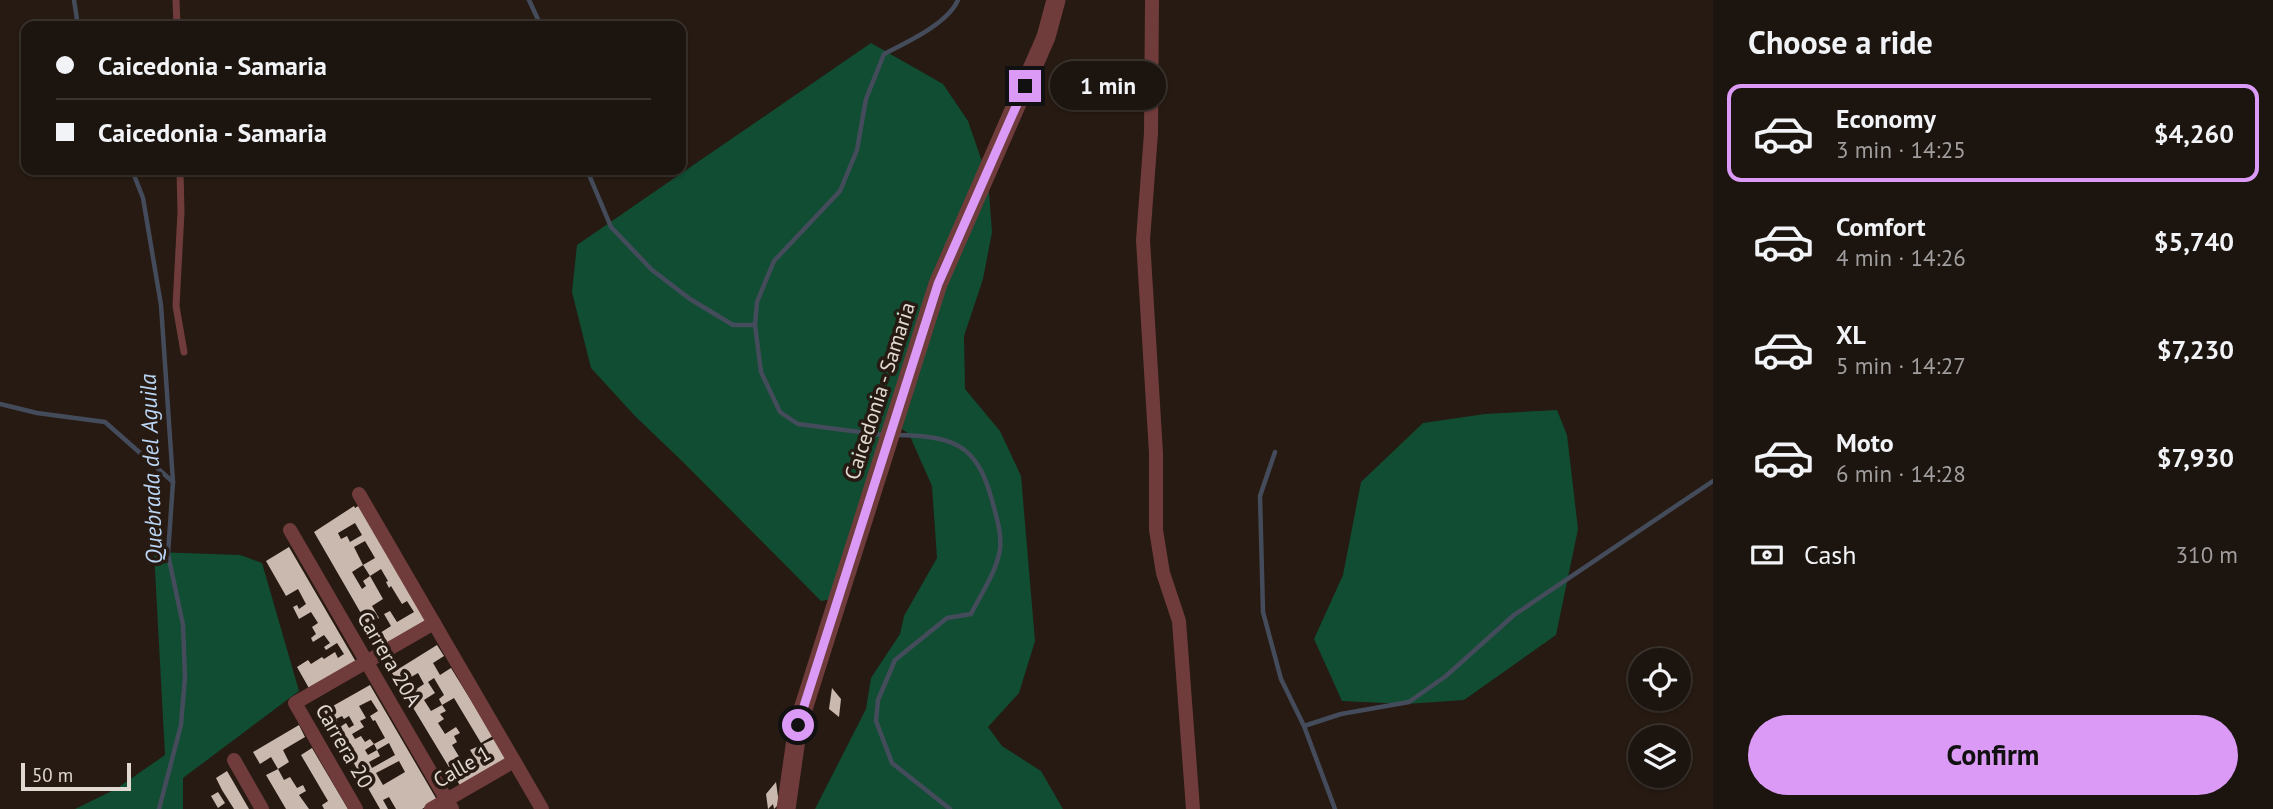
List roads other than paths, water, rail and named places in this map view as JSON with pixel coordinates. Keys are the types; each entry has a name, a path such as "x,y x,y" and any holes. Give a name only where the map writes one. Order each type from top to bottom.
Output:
{"street":[{"name":"Caicedonia - Samaria","path":"786,809 798,725 938,284 1046,37 1056,0"},
{"path":"1152,0 1151,133 1143,240 1156,453 1156,530 1163,573 1179,621 1193,809"},
{"path":"359,494 542,809"},
{"name":"Carrera 20A","path":"290,530 450,804"},
{"path":"367,662 434,622"},
{"name":"Carrera 20","path":"356,809 295,703 367,662"},
{"path":"233,760 262,809"},
{"name":"Calle 1","path":"431,809 450,804 514,761"}],"lane":[{"path":"176,0 177,21"},
{"path":"180,175 176,306 184,352"}],"waterway":[{"name":"Quebrada del Aguila","path":"74,0 77,21"},
{"path":"529,0 539,21"},
{"path":"883,435 798,424 780,412 761,372 755,325 757,302 774,261 840,191 857,150 866,99 884,54 936,25 953,9 958,0"},
{"name":"Quebrada del Aguila","path":"134,175 143,198 161,305 173,482 168,554 183,625 185,677 181,725 159,809"},
{"path":"589,175 611,227 652,270 690,299 733,325 755,325"},
{"path":"0,404 37,413 105,422 173,482"},
{"path":"895,435 932,437 959,446 969,454 986,481 999,531 1000,549 996,566 971,614 947,618 895,660 878,700 876,721 892,763 950,809"},
{"path":"1275,452 1260,496 1263,612 1281,679 1304,726 1335,809"},
{"path":"1304,726 1341,714 1409,702 1446,676 1514,615 1713,481"}]}
